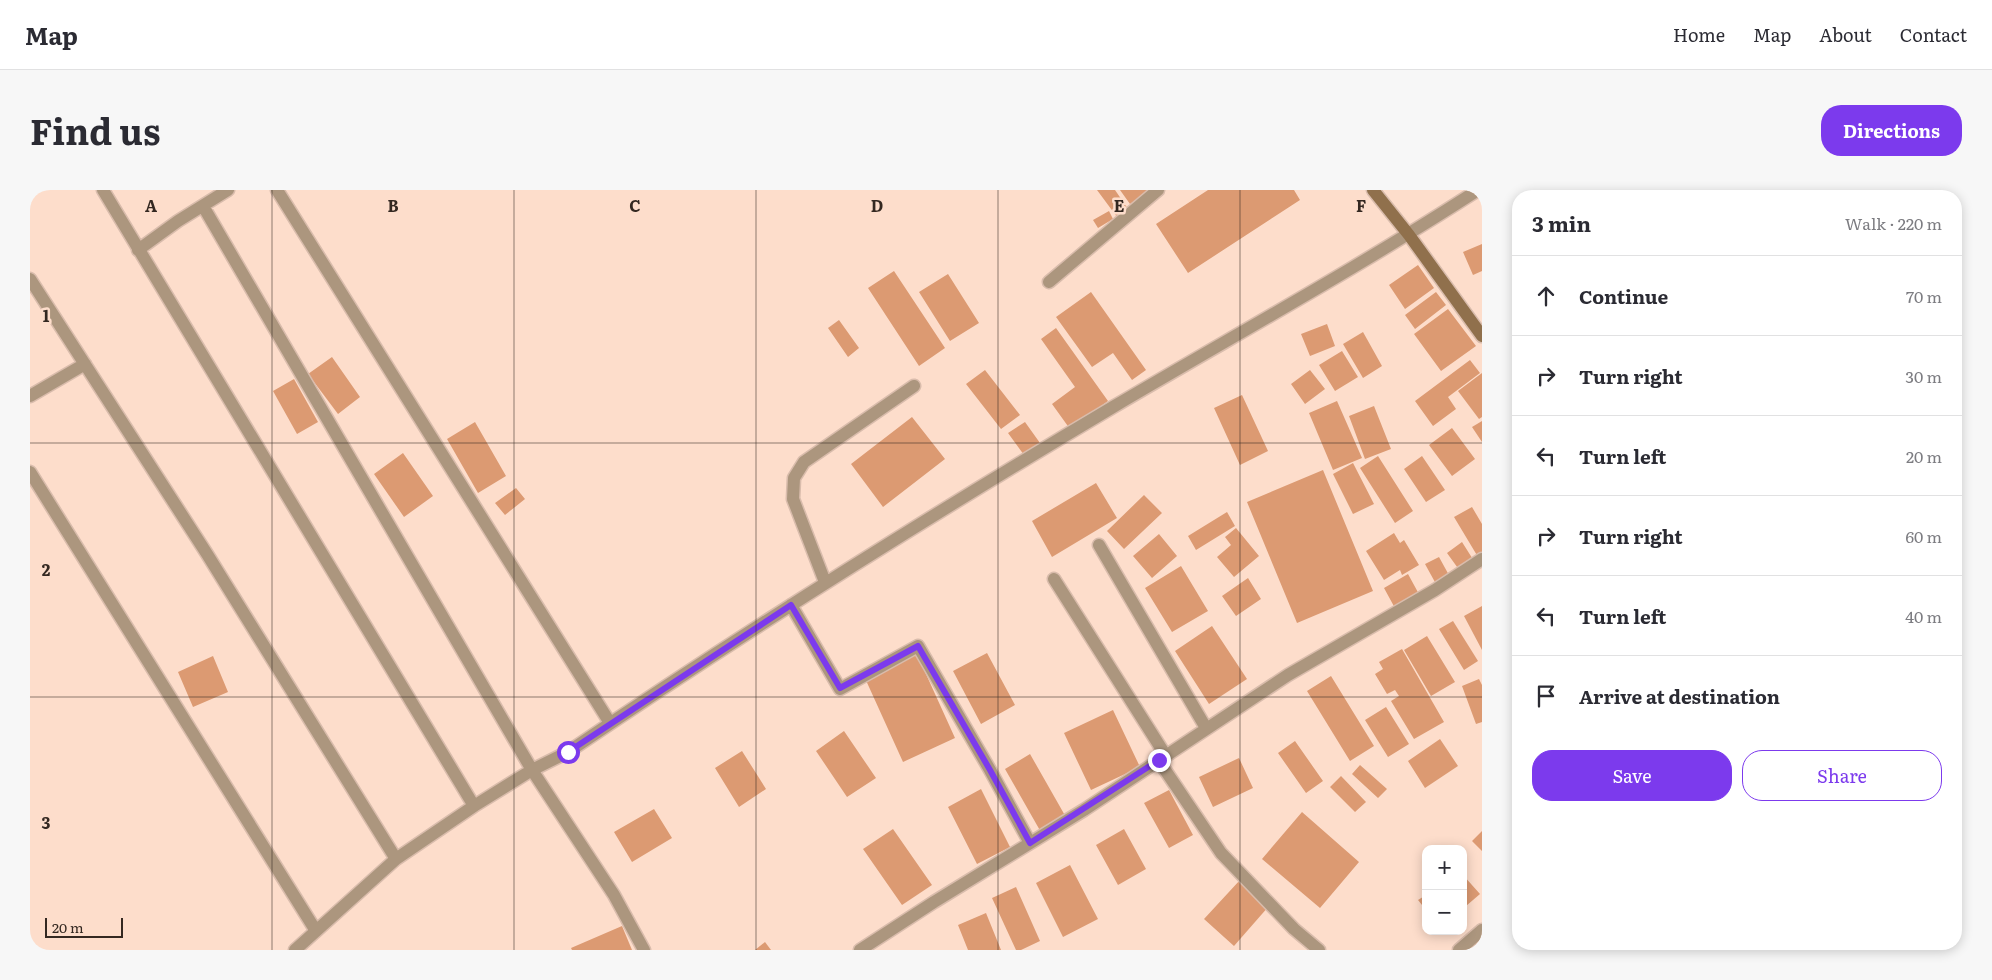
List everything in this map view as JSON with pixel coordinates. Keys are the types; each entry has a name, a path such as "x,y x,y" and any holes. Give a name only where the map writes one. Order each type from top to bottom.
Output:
{"street":[{"path":"103,190 474,806"},
{"path":"138,250 178,221 228,190"},
{"path":"277,190 610,723"},
{"path":"1049,282 1158,190"},
{"path":"1373,190 1409,235 1482,336"},
{"path":"295,950 396,859 474,806 532,770 568,752 825,582 1112,408 1409,235 1478,190"},
{"path":"203,206 532,770 614,895 644,950"},
{"path":"30,279 207,554 396,859"},
{"path":"30,396 85,364"},
{"path":"825,582 793,499 794,478 804,462 914,386"},
{"path":"30,472 316,932"},
{"path":"1099,545 1206,728"},
{"path":"860,950 1030,843 1288,675 1435,590 1482,559"},
{"path":"1054,579 1221,853 1294,929 1319,950"},
{"path":"791,605 840,688 918,646 1030,843"},
{"path":"1459,950 1482,930"}],"building":[{"path":"1097,190 1115,190 1128,209 1117,217"},
{"path":"1120,190 1151,190 1130,204"},
{"path":"1208,190 1294,190 1300,200 1188,273 1156,224"},
{"path":"1109,211 1113,219 1098,228 1093,220"},
{"path":"1482,244 1482,271 1473,275 1463,252"},
{"path":"1418,265 1434,288 1405,309 1389,285"},
{"path":"894,271 945,348 919,366 868,288"},
{"path":"948,274 979,323 950,341 919,292"},
{"path":"1091,292 1146,370 1132,380 1113,353 1092,367 1056,317"},
{"path":"1436,292 1446,305 1415,329 1405,315"},
{"path":"1448,309 1476,346 1441,371 1414,334"},
{"path":"839,320 859,348 848,357 828,328"},
{"path":"1327,324 1335,346 1310,356 1301,334"},
{"path":"1056,328 1108,401 1070,429 1052,404 1075,387 1041,339"},
{"path":"1363,332 1382,366 1363,378 1343,344"},
{"path":"1342,351 1358,377 1335,391 1319,365"},
{"path":"332,357 360,397 338,414 308,374"},
{"path":"1470,360 1480,373 1448,397 1456,409 1433,426 1415,401"},
{"path":"985,370 1020,415 1001,429 966,384"},
{"path":"1310,370 1325,389 1305,404 1291,384"},
{"path":"1482,373 1482,417 1479,419 1458,391"},
{"path":"294,379 318,422 297,434 273,391"},
{"path":"1242,395 1268,451 1240,465 1214,408"},
{"path":"1337,401 1362,458 1333,470 1309,413"},
{"path":"1374,406 1391,449 1365,459 1349,416"},
{"path":"912,417 945,459 883,507 851,464"},
{"path":"1482,421 1482,442 1472,427"},
{"path":"475,422 506,476 478,493 447,439"},
{"path":"1025,422 1040,443 1024,455 1008,433"},
{"path":"1452,428 1475,459 1452,476 1429,445"},
{"path":"403,453 433,496 404,517 374,474"},
{"path":"1378,456 1413,511 1395,523 1360,468"},
{"path":"1422,456 1445,490 1426,502 1404,469"},
{"path":"1353,463 1374,504 1353,514 1333,474"},
{"path":"1323,470 1373,591 1297,623 1247,502"},
{"path":"1096,483 1117,518 1052,557 1032,521"},
{"path":"516,488 525,499 505,515 495,503"},
{"path":"1144,495 1162,513 1124,549 1107,531"},
{"path":"1472,507 1482,524 1482,554 1478,557 1454,517"},
{"path":"1227,512 1235,526 1196,550 1188,536"},
{"path":"1236,528 1259,556 1234,577 1217,557 1231,545 1225,537"},
{"path":"1394,533 1400,543 1404,540 1419,565 1402,575 1400,570 1384,580 1366,551"},
{"path":"1159,534 1177,556 1152,578 1133,556"},
{"path":"1462,542 1474,561 1460,571 1447,553"},
{"path":"1439,557 1450,577 1436,584 1425,564"},
{"path":"1181,566 1208,611 1172,632 1145,588"},
{"path":"1408,574 1420,596 1396,610 1384,588"},
{"path":"1248,578 1261,599 1236,616 1222,596"},
{"path":"1482,606 1482,650 1464,616"},
{"path":"1453,621 1478,661 1464,670 1439,629"},
{"path":"1212,626 1247,679 1209,704 1175,651"},
{"path":"1427,636 1455,682 1431,696 1404,650"},
{"path":"1402,649 1444,722 1414,739 1391,701 1399,696 1395,690 1387,694 1375,674 1383,669 1379,662"},
{"path":"916,652 955,738 903,762 864,676"},
{"path":"987,653 1015,705 981,724 953,671"},
{"path":"213,656 228,692 193,707 178,672"},
{"path":"1331,676 1374,746 1350,761 1307,691"},
{"path":"1479,679 1482,685 1482,722 1476,724 1462,686"},
{"path":"1386,707 1409,744 1388,757 1365,720"},
{"path":"1113,710 1140,767 1091,790 1064,733"},
{"path":"844,731 876,778 847,797 816,751"},
{"path":"1440,739 1458,766 1425,788 1408,761"},
{"path":"1295,741 1323,781 1306,793 1278,753"},
{"path":"742,751 766,789 739,807 715,768"},
{"path":"1030,754 1067,819 1042,834 1005,769"},
{"path":"1239,758 1253,788 1213,807 1199,777"},
{"path":"1360,765 1387,789 1378,798 1352,774"},
{"path":"1341,776 1366,802 1355,812 1330,787"},
{"path":"981,789 1010,847 977,864 948,807"},
{"path":"1169,790 1193,835 1169,848 1144,803"},
{"path":"654,809 672,838 632,862 614,832"},
{"path":"1302,812 1359,862 1320,908 1262,859"},
{"path":"893,829 932,885 902,905 863,849"},
{"path":"1124,829 1146,869 1118,885 1096,845"},
{"path":"1482,831 1482,851 1472,841"},
{"path":"1070,865 1098,919 1063,937 1036,883"},
{"path":"1467,879 1480,894 1467,905"},
{"path":"1240,880 1269,906 1234,946 1204,919"},
{"path":"1016,887 1040,941 1021,950 1016,950 992,898"},
{"path":"986,913 1001,950 968,950 958,925"},
{"path":"622,926 632,950 572,950 571,948"},
{"path":"765,942 771,950 755,950"}],"route":[{"path":"568,752 791,605 840,688 918,646 1030,843 1159,760"}]}
